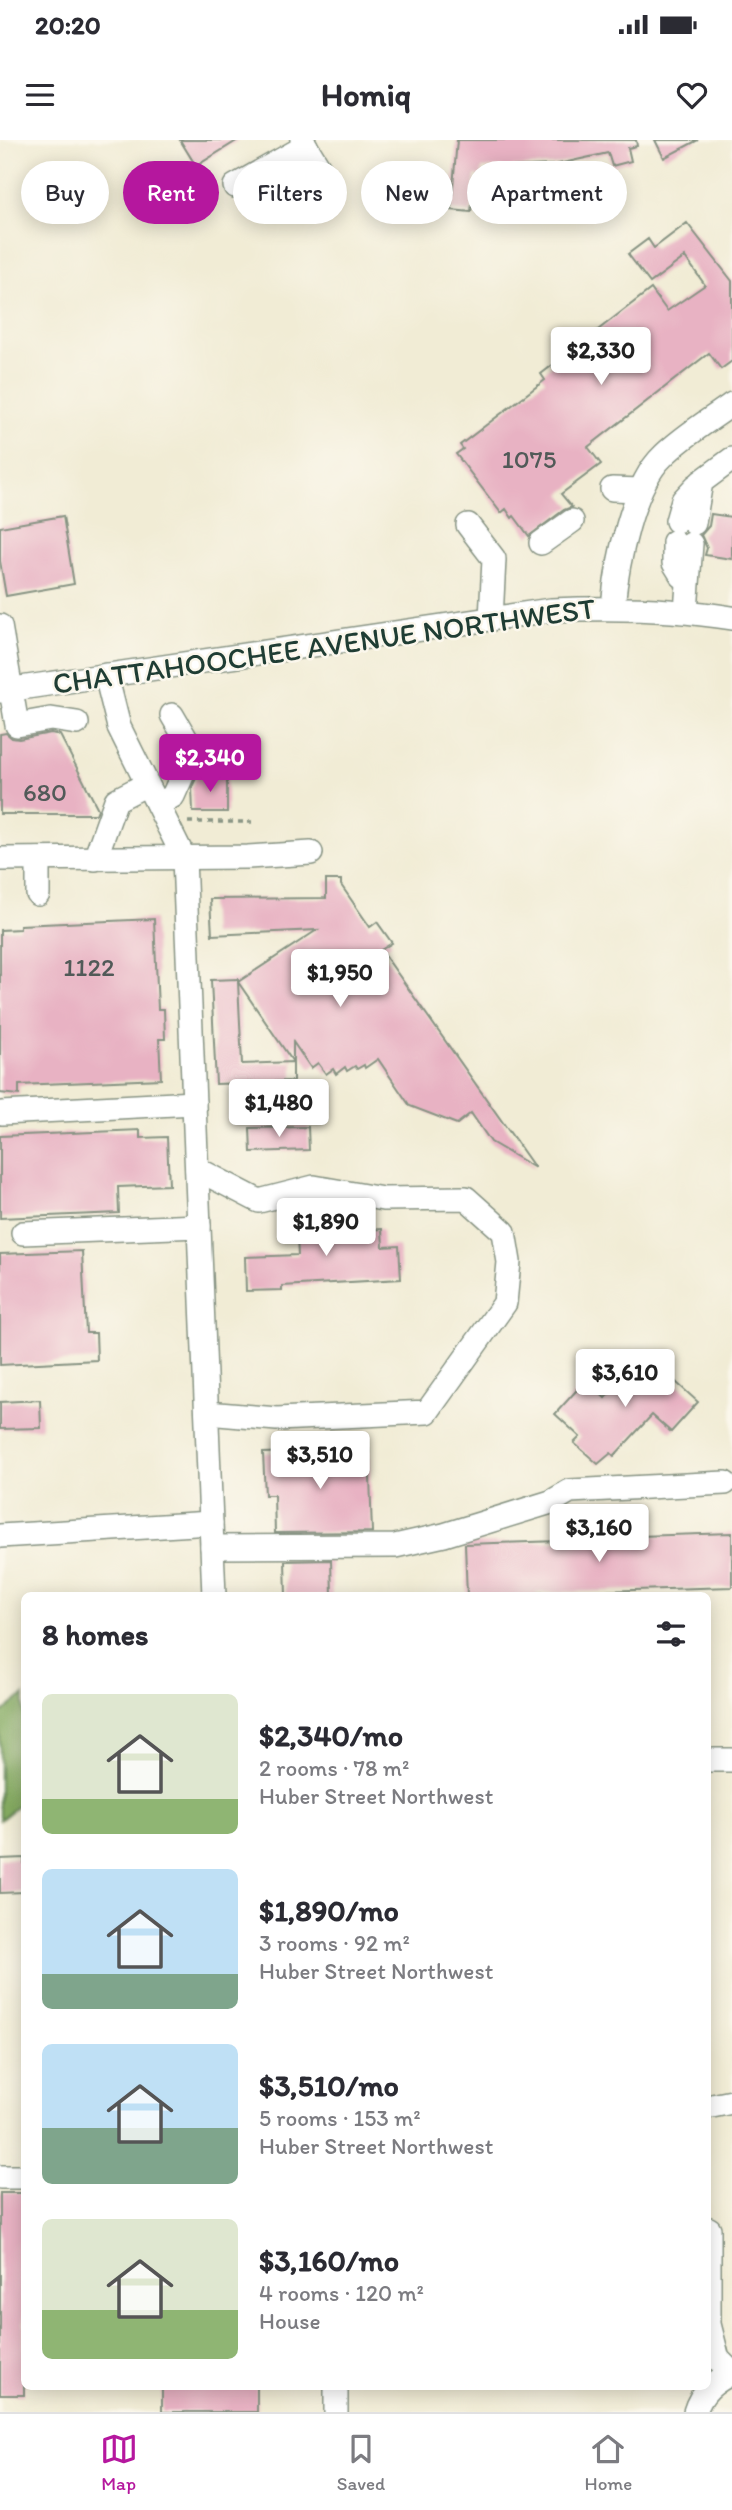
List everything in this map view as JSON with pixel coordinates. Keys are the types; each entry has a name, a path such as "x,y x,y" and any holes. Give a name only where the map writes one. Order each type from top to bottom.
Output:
{"street":[{"path":"275,161 304,143 315,161"},
{"path":"613,607 616,582 640,490 648,475 663,456 732,404"},
{"path":"685,611 682,576 701,482 732,459"},
{"path":"612,489 640,490"},
{"path":"541,543 572,521"},
{"path":"468,525 502,561 491,619"},
{"path":"685,611 689,533"},
{"name":"CHATTAHOOCHEE AVENUE NORTHWEST","path":"6,690 551,610 613,607 685,611 732,618"},
{"path":"0,626 6,690 18,725 51,719 77,723"},
{"path":"106,675 119,727 184,858 214,1592"},
{"path":"158,806 173,796 193,751 172,715"},
{"path":"95,859 116,800 147,784"},
{"path":"0,859 184,858 311,853"},
{"path":"38,859 38,894"},
{"path":"2,1113 194,1103"},
{"path":"197,1169 260,1201 314,1187 383,1199 466,1198 504,1232 509,1262 505,1303 427,1412 277,1419 207,1413"},
{"path":"23,1233 199,1226"},
{"path":"212,1547 395,1546 471,1527 551,1502 570,1491 724,1483"},
{"path":"0,1536 211,1522"},
{"path":"711,1760 732,1760"},
{"path":"711,2105 732,2102"},
{"path":"0,2176 21,2177"},
{"path":"711,2335 718,2359 732,2373 711,2387"},
{"path":"336,2390 336,2412"},
{"path":"695,2412 702,2395 708,2390"}],"path":[{"path":"186,822 252,822"}],"green space":[{"path":"21,1697 21,1803 0,1820 0,1714"}],"building":[{"path":"180,140 238,140 204,161 193,161"},
{"path":"457,140 636,140 637,146 628,148 631,161 627,162 610,161 608,153 572,161 467,161 467,212 453,210"},
{"path":"655,140 698,140 664,158"},
{"path":"687,223 732,281 732,361 721,369 709,353 588,447 601,464 561,494 572,507 529,536 506,509 501,513 456,454 463,449 460,445 545,380 541,374 651,289 667,311 705,285 685,257 650,283 628,254 648,239 654,248"},
{"path":"711,514 732,517 732,559 705,555 707,548 701,535 709,526"},
{"path":"63,516 74,584 6,596 0,561 0,527"},
{"path":"6,733 19,739 51,733 60,735 98,809 96,814 0,814 0,734"},
{"path":"227,775 227,812 193,812 192,787 197,776"},
{"path":"326,880 341,880 341,885 370,927 377,922 392,943 381,950 535,1168 491,1142 471,1113 457,1124 410,1106 378,1059 365,1068 364,1065 357,1069 355,1066 347,1071 345,1067 336,1074 333,1069 326,1074 318,1063 311,1068 293,1042 293,1062 238,982 317,930 212,935 210,899 326,898"},
{"path":"154,919 158,1009 164,1009 165,1039 159,1039 161,1079 19,1085 19,1095 0,1093 0,930 20,929 20,925"},
{"path":"238,979 242,1064 293,1062 293,1081 216,1084 211,980"},
{"path":"308,1127 309,1150 251,1152 250,1128"},
{"path":"140,1130 140,1138 167,1137 169,1185 118,1187 119,1213 0,1218 0,1136"},
{"path":"347,1218 348,1231 382,1229 383,1247 399,1246 401,1279 282,1286 282,1290 246,1291 245,1257 298,1255 296,1221"},
{"path":"82,1251 86,1333 96,1333 97,1360 0,1365 0,1254"},
{"path":"645,1354 698,1402 671,1432 652,1415 614,1456 611,1453 598,1464 574,1443 580,1437 555,1414 586,1380 605,1398"},
{"path":"40,1400 41,1428 0,1429 0,1402"},
{"path":"369,1449 372,1532 275,1533 274,1495 265,1495 263,1453"},
{"path":"607,1528 608,1537 732,1533 732,1587 467,1592 465,1544 559,1541 558,1531"},
{"path":"331,1560 332,1592 286,1592 285,1561"},
{"path":"21,1858 21,1892 0,1893 0,1859"},
{"path":"0,2193 21,2193 21,2390 24,2390 24,2395 0,2395"},
{"path":"162,2390 257,2390 257,2412 162,2412"}]}
